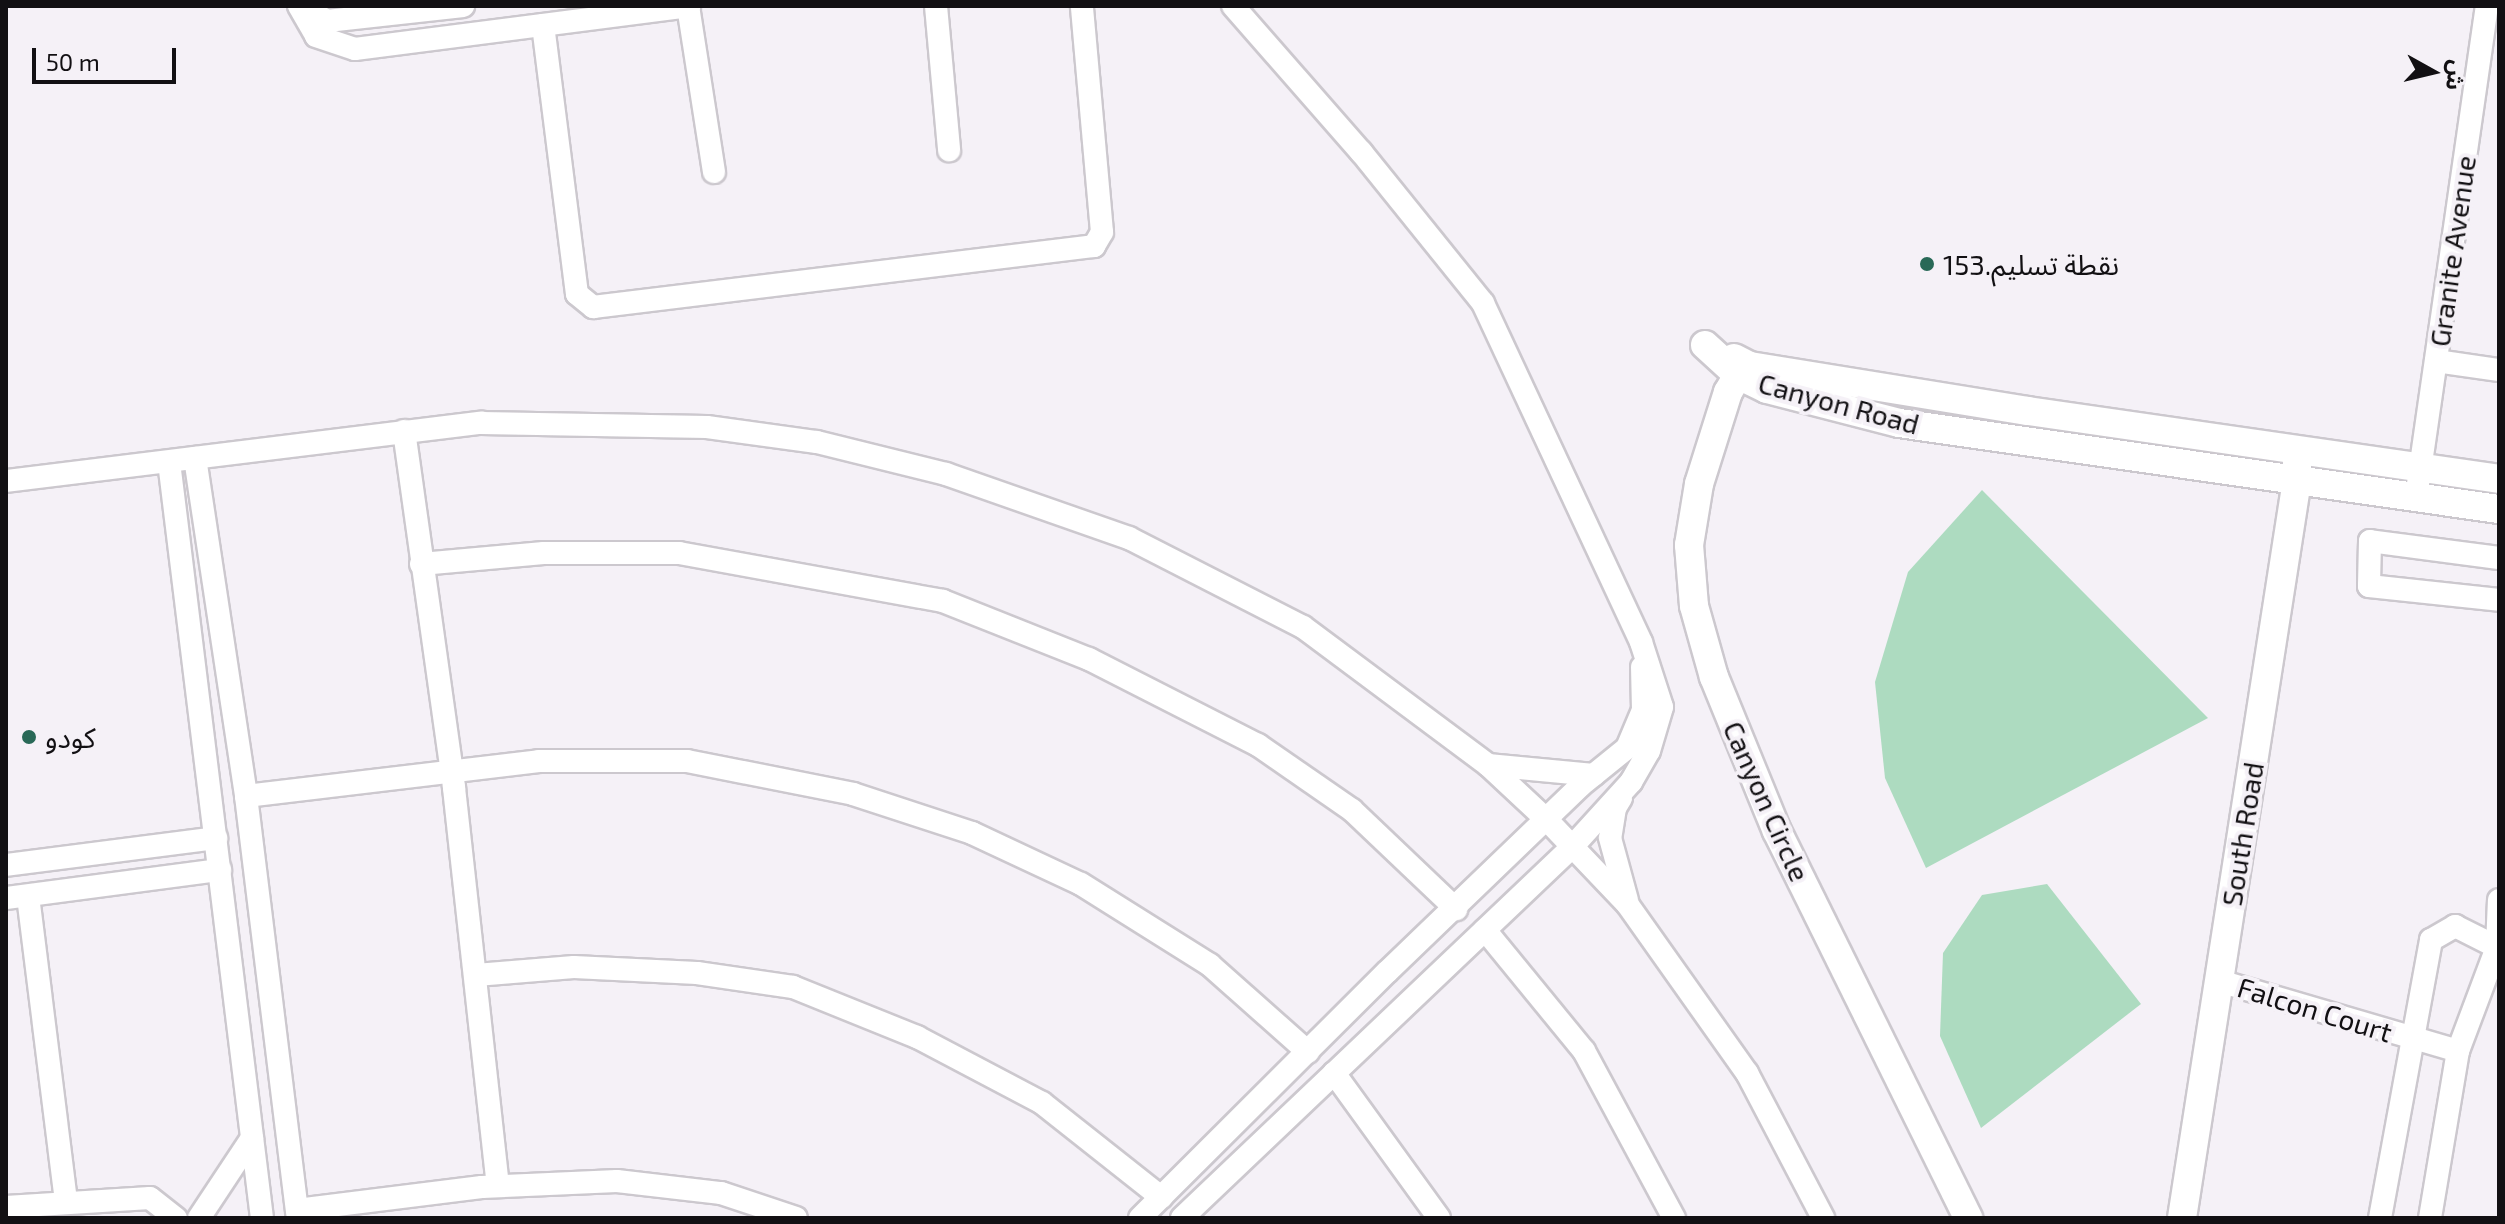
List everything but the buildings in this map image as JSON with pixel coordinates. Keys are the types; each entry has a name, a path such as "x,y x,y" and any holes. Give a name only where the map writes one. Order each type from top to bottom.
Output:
{"main road":[{"name":"Canyon Road","path":"1744,370 2499,479"},
{"name":"Canyon Road","path":"1744,370 1767,389 1899,423 2499,509"},
{"name":"Canyon Circle","path":"1744,370 1728,392 1699,484 1689,545 1694,606 1714,677 1777,831 1968,1218"},
{"name":"South Road","path":"2182,1218 2297,480 2296,450"}],"street":[{"path":"301,6 327,21 463,6"},
{"path":"301,6 316,36 355,49 688,6 714,172"},
{"path":"936,6 949,150"},
{"path":"543,25 577,294 593,307 1094,246 1102,232 1082,6"},
{"path":"1233,6 1371,164 1483,303 1641,642 1662,707 1649,751 1615,808 1610,838 1628,905"},
{"name":"Granite Avenue","path":"2416,497 2487,6"},
{"path":"2436,361 2499,370"},
{"path":"6,481 481,423 707,427 817,442 946,474 1129,538 1303,627 1488,765 1548,821 1628,905 1747,1073 1823,1218"},
{"path":"404,431 452,774 498,1186"},
{"path":"195,458 246,796 297,1214 498,1186 617,1181 721,1193 796,1218"},
{"path":"169,462 262,1218"},
{"path":"2499,558 2370,541 2369,586 2499,600"},
{"path":"421,564 544,553 679,553 943,601 1089,659 1258,745 1352,810 1456,909"},
{"path":"1140,1218 1594,775 1627,748 1643,710 1641,642"},
{"path":"246,796 452,774 539,761 687,761 853,794 972,833 1081,884 1210,965 1308,1052"},
{"path":"1488,765 1594,775"},
{"path":"1182,1218 1572,847 1631,782"},
{"path":"6,865 216,838"},
{"path":"66,1202 17,897 220,870"},
{"path":"2430,1218 2458,1051 2498,947 2499,900"},
{"name":"Falcon Court","path":"2380,1218 2431,940 2455,926 2498,947"},
{"path":"1485,930 1584,1051 1674,1218"},
{"path":"476,975 574,967 697,973 793,987 917,1037 1042,1103 1161,1197"},
{"name":"Falcon Court","path":"2219,981 2458,1051"},
{"path":"1334,1073 1439,1218"},
{"path":"199,1218 252,1138"},
{"path":"6,1207 150,1198 176,1218"}],"green space":[{"path":"1982,490 2208,718 1926,868 1885,778 1875,682 1908,572"},
{"path":"2047,884 2141,1004 1981,1128 1940,1036 1943,953 1982,895"}],"place":[{"name":"نقطة تسليم.153","path":"1927,264"},
{"name":"كودو","path":"29,737"}]}
